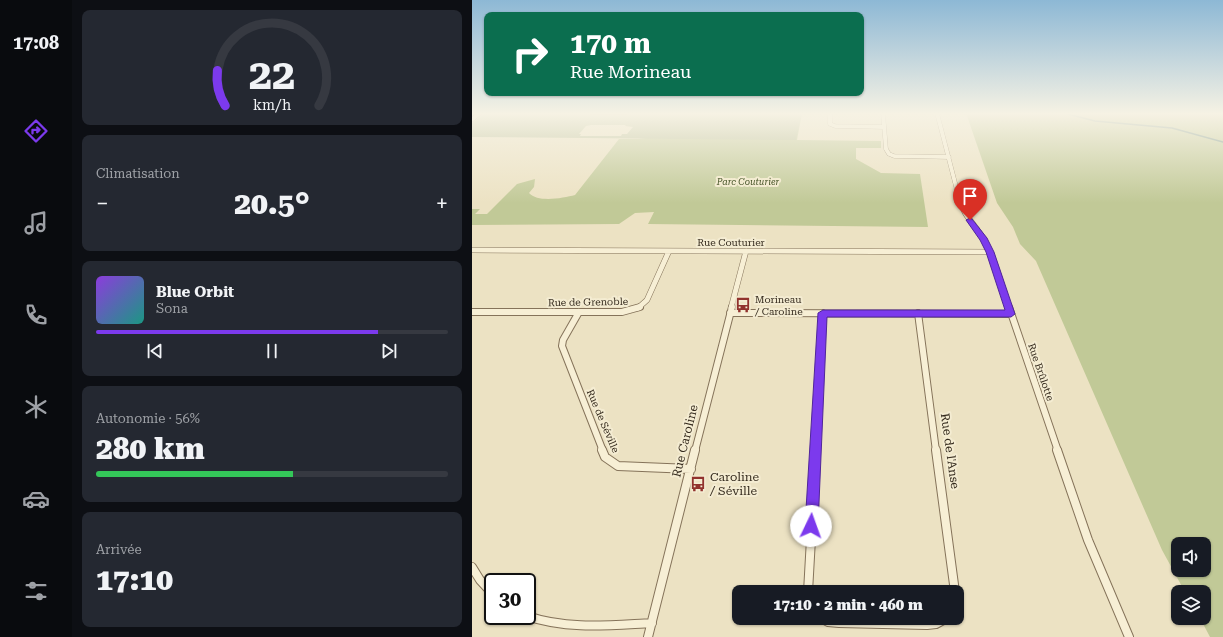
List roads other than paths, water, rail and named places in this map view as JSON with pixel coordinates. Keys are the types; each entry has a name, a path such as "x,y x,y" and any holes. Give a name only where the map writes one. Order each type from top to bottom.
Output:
{"street":[{"path":"885,143 886,149 891,155 949,157"},
{"name":"Rue Brûlotte","path":"945,143 962,210 981,235 990,252 1088,540 1129,637"},
{"name":"Rue Couturier","path":"472,250 990,252"},
{"name":"Rue de Grenoble","path":"472,312 632,311 643,306 647,300 669,251"},
{"name":"Rue Caroline","path":"648,637 746,251"},
{"name":"Rue de Séville","path":"579,312 563,340 562,346 605,457 618,466 627,468 691,469"},
{"path":"730,313 1011,314"},
{"path":"808,585 823,313"},
{"name":"Rue de l'Anse","path":"918,313 954,585"},
{"path":"472,567 484,584"},
{"path":"536,619 564,625 652,623"}],"place":[{"name":"Morineau / Caroline","path":"743,305"},
{"name":"Caroline / Séville","path":"698,484"}],"park label":[{"name":"Parc Couturier","path":"748,182"}]}
